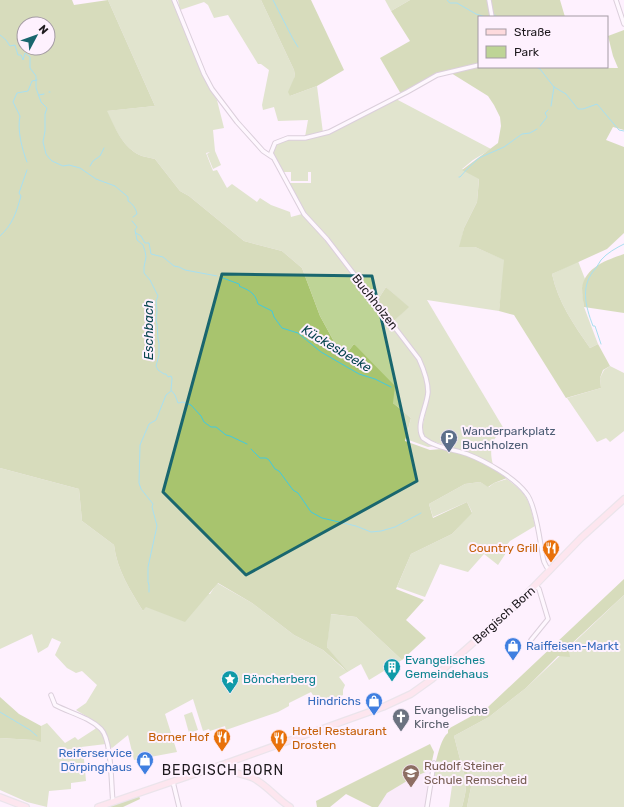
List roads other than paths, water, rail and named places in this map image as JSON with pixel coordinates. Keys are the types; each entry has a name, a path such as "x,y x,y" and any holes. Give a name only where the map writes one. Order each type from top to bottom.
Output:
{"main road":[{"name":"Bergisch Born","path":"98,807 173,782 383,707 411,694 432,679 500,620 536,586 588,532 624,499"},
{"path":"227,763 230,770 234,773 248,776 256,780 290,807"},
{"path":"0,797 26,807"}],"street":[{"name":"Buchholzen","path":"174,0 204,74 212,89 237,122 263,151 273,158 304,214 327,239 419,359 426,378 428,390 420,426 421,434 426,440 444,448 467,454 482,462 505,475 526,492 532,504 540,538 543,562 550,571"},
{"path":"489,0 492,16"},
{"path":"616,0 624,24"},
{"path":"273,158 271,153 272,148 279,141 290,137 305,138 329,132 437,75 478,65"},
{"path":"531,640 548,619 540,589 536,586"},
{"path":"51,695 55,705 73,712 103,731 109,749 112,802"},
{"path":"428,807 434,763"},
{"path":"173,782 179,807"}],"waterway":[{"path":"273,0 298,47"},
{"path":"447,0 450,3 457,3 476,14 483,16"},
{"name":"Eschbach","path":"0,35 10,46 15,45 18,55 21,55 23,60 25,53 30,57 30,68 36,76 36,88 41,102 47,108 45,114 45,131 43,142 46,154 52,161 63,166 69,165 80,168 96,179 115,186 128,197 128,201 135,208 137,214 133,217"},
{"path":"538,68 554,87 566,94 578,109 583,109 597,104 619,130 624,131"},
{"path":"27,162 20,139 20,116 13,102 17,93 28,91 32,81 37,80"},
{"path":"551,106 554,87"},
{"name":"Eschbach","path":"39,95 44,94"},
{"path":"540,126 547,117 545,113 548,110"},
{"path":"459,177 479,158 504,147 522,134 530,133 537,129"},
{"path":"90,166 93,161 100,156 104,148"},
{"path":"0,236 11,223 16,213 21,196 19,193 27,170"},
{"name":"Eschbach","path":"132,221 137,227 135,230 137,240 143,245 145,251 146,257 144,273 150,280 158,296 156,301 156,321 159,343 159,355 156,366 158,370 166,374 168,377 171,376 171,390 178,403 183,402 191,405 201,416 204,422 211,427 216,427 226,435 247,444"},
{"name":"Kückesbeeke","path":"136,233 141,236 145,243 149,243 151,254 163,257 174,266 185,270 217,276"},
{"path":"601,344 595,326 593,326 586,303 586,288 591,275 601,260 624,244"},
{"name":"Kückesbeeke","path":"223,278 239,284 239,286 251,292 258,304 272,311 274,317 282,328 298,333 321,352 359,374 375,379 391,387"},
{"path":"149,592 148,567 157,526 152,507 153,504 141,489 139,483 140,445 149,424 156,420 166,395 171,391"},
{"name":"Eschbach","path":"251,449 260,458 266,458 269,460 293,490 298,493 311,512 322,518 356,526 371,532 395,527 421,513"},
{"path":"0,712 30,730 37,736"}],"place":[{"name":"Wanderparkplatz Buchholzen","path":"449,453"},
{"name":"Country Grill","path":"551,563"},
{"name":"Raiffeisen-Markt","path":"513,661"},
{"name":"Evangelisches Gemeindehaus","path":"392,682"},
{"name":"Böncherberg","path":"230,694"},
{"name":"Hindrichs","path":"374,716"},
{"name":"Evangelische Kirche","path":"401,732"},
{"name":"Borner Hof","path":"222,752"},
{"name":"Hotel Restaurant Drosten","path":"279,753"},
{"name":"Reiferservice Dörpinghaus","path":"145,775"},
{"name":"Rudolf Steiner Schule Remscheid","path":"411,788"}],"district":[{"name":"BERGISCH BORN","path":"223,770"}]}
